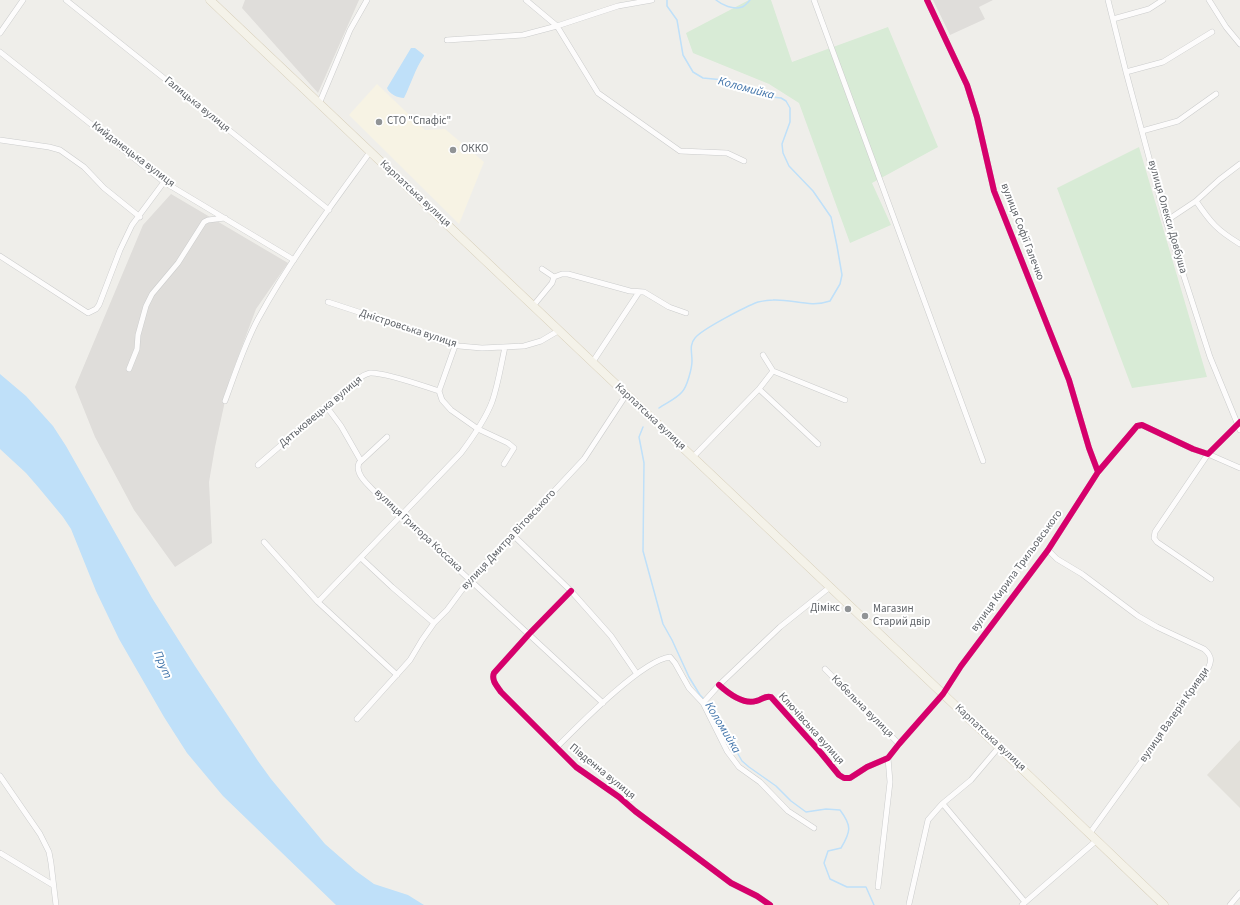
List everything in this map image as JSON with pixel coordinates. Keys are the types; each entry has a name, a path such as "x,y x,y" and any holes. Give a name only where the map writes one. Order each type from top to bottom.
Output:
{"main road":[{"name":"Карпатська вулиця","path":"210,0 1090,833 1164,905"}],"street":[{"path":"0,33 24,0"},
{"name":"Галицька вулиця","path":"66,0 329,210"},
{"path":"319,104 350,30 367,0"},
{"path":"526,0 557,26 598,92 680,151 727,153 744,161"},
{"path":"447,40 523,35 557,26 618,3 652,0"},
{"path":"814,0 983,461"},
{"name":"вулиця Софії Галечко","path":"927,0 967,85 977,117 994,191 1069,380 1088,448 1098,472"},
{"name":"вулиця Олекси Довбуша","path":"1108,0 1166,221 1210,357 1239,424 1240,430"},
{"path":"1114,19 1149,9 1163,0"},
{"path":"1209,0 1226,27 1240,44"},
{"path":"1126,72 1167,60 1212,32"},
{"name":"Кийданецька вулиця","path":"0,52 164,182 294,260"},
{"path":"1142,132 1178,121 1216,94"},
{"path":"0,140 60,150 84,167 104,188 140,217"},
{"path":"225,401 243,351 254,327 278,283 370,152"},
{"path":"1166,221 1196,201 1240,164"},
{"path":"0,256 88,314 99,305 120,250 132,225 140,217 164,182"},
{"path":"1196,201 1212,224 1222,233 1240,244"},
{"path":"129,369 137,349 138,335 146,306 152,294 178,263 204,222 208,220 225,218"},
{"path":"542,269 554,277"},
{"path":"554,277 562,274 568,274 613,287 648,294 669,307 686,313"},
{"path":"533,306 552,283 554,277"},
{"path":"592,363 639,292"},
{"name":"Дністровська вулиця","path":"328,302 455,346 482,348 535,343 546,339 558,331"},
{"path":"455,346 439,391 442,400 451,410 478,428 508,443 514,448 504,464"},
{"path":"318,602 461,453 487,414 505,347"},
{"path":"763,355 774,371 845,400"},
{"path":"693,457 759,389 774,371"},
{"name":"Дятьковецька вулиця","path":"258,465 359,378 368,374 381,374 439,391"},
{"path":"759,389 818,444"},
{"name":"вулиця Дмитра Вітовського","path":"357,719 410,660 434,622 447,610 470,579 514,535 584,459 626,395"},
{"path":"326,406 341,426 361,461 387,437"},
{"name":"вулиця Кирила Трильовського","path":"888,758 898,744 943,694 961,666 1048,550 1098,472 1139,424 1193,449 1208,454"},
{"path":"1211,579 1157,542 1154,538 1156,532 1208,454 1239,424"},
{"path":"1208,454 1240,468"},
{"name":"вулиця Григора Коссака","path":"361,461 358,468 361,476 602,703"},
{"path":"514,535 571,591 615,639 637,674"},
{"path":"264,542 318,602 397,675"},
{"name":"вулиця Валерія Кривди","path":"1048,550 1057,559 1082,574 1138,616 1206,651 1210,657 1211,663 1192,693 1090,833"},
{"path":"361,558 392,587 434,622"},
{"path":"705,701 719,685 780,627 830,587"},
{"name":"Південна вулиця","path":"571,591 494,672 494,682 501,692 576,767 619,797 635,812 731,883 757,896 770,905"},
{"path":"556,747 602,703 637,674 656,662 670,657 689,688 705,701 728,751 739,767 760,782 788,812 814,828"},
{"name":"Кабельна вулиця","path":"825,669 898,744"},
{"name":"Ключівська вулиця","path":"719,685 731,694 747,701 757,701 767,696 771,698 843,778 850,778 867,767 888,758"},
{"path":"909,904 926,823 929,817 971,780 999,747"},
{"path":"878,887 890,782 888,758"},
{"path":"0,776 40,834 49,852 52,863 56,905"},
{"path":"943,804 1023,904 1097,840"},
{"path":"0,853 53,885"},
{"path":"1230,905 1240,893"}],"shaded area":[{"path":"245,0 359,0 318,93 242,8"},
{"path":"933,0 993,0 979,7 985,19 950,35"},
{"path":"377,84 425,130 445,129 484,162 459,224 349,115"},
{"path":"171,194 288,263 256,309 230,378 209,482 212,543 175,567 134,510 95,437 75,387 143,225"},
{"path":"1240,740 1240,808 1207,775"}],"green space":[{"path":"749,0 771,0 792,62 888,27 938,147 872,183 891,225 850,243 799,103 769,84 693,53 686,33"},
{"path":"1139,147 1207,377 1132,388 1057,188"}],"water":[{"path":"411,48 415,48 424,56 404,98 392,94 387,88"},
{"name":"Прут","path":"0,374 26,396 53,426 66,446 152,598 195,666 271,779 325,844 356,871 374,884 408,895 424,905 336,905 223,796 187,753 164,717 119,639 96,591 71,529 63,517 26,473 0,449"}],"waterway":[{"name":"Коломийка","path":"659,408 677,397 684,390 691,368 692,343 699,334 725,318 758,302 780,300 815,304 830,301 840,284 842,275 831,217 813,191 789,166 783,153 782,144 790,122 790,108 786,101 781,98 763,96 742,85 724,80 703,78 693,72 683,55 677,20 667,6 667,0"},
{"name":"Коломийка","path":"716,0 721,4 735,8 745,5 750,0"},
{"name":"Коломийка","path":"643,427 639,437 644,463 643,551 663,624 689,677 700,695 710,705 742,761 776,786 791,801 806,812 826,809 840,810 847,820 849,829 847,837 841,848 828,851 824,863 830,879 847,887 866,887 874,905"}],"cycle path":[{"path":"927,0 967,85 977,117 994,191 1069,380 1089,448 1098,472"},
{"path":"719,685 731,695 741,700 751,702 771,697 839,775 844,778 850,778 867,767 888,758 943,694 961,666 1048,550 1098,472 1137,426 1142,425 1193,449 1208,454 1240,422"},
{"path":"571,591 494,673 493,678 496,685 501,692 576,767 619,797 635,811 731,883 757,896 770,905"}],"place":[{"name":"СТО \"Спафіс\"","path":"379,122"},
{"name":"ОККО","path":"453,150"},
{"name":"Дімікс","path":"848,609"},
{"name":"Магазин Старий двір","path":"865,616"}]}
